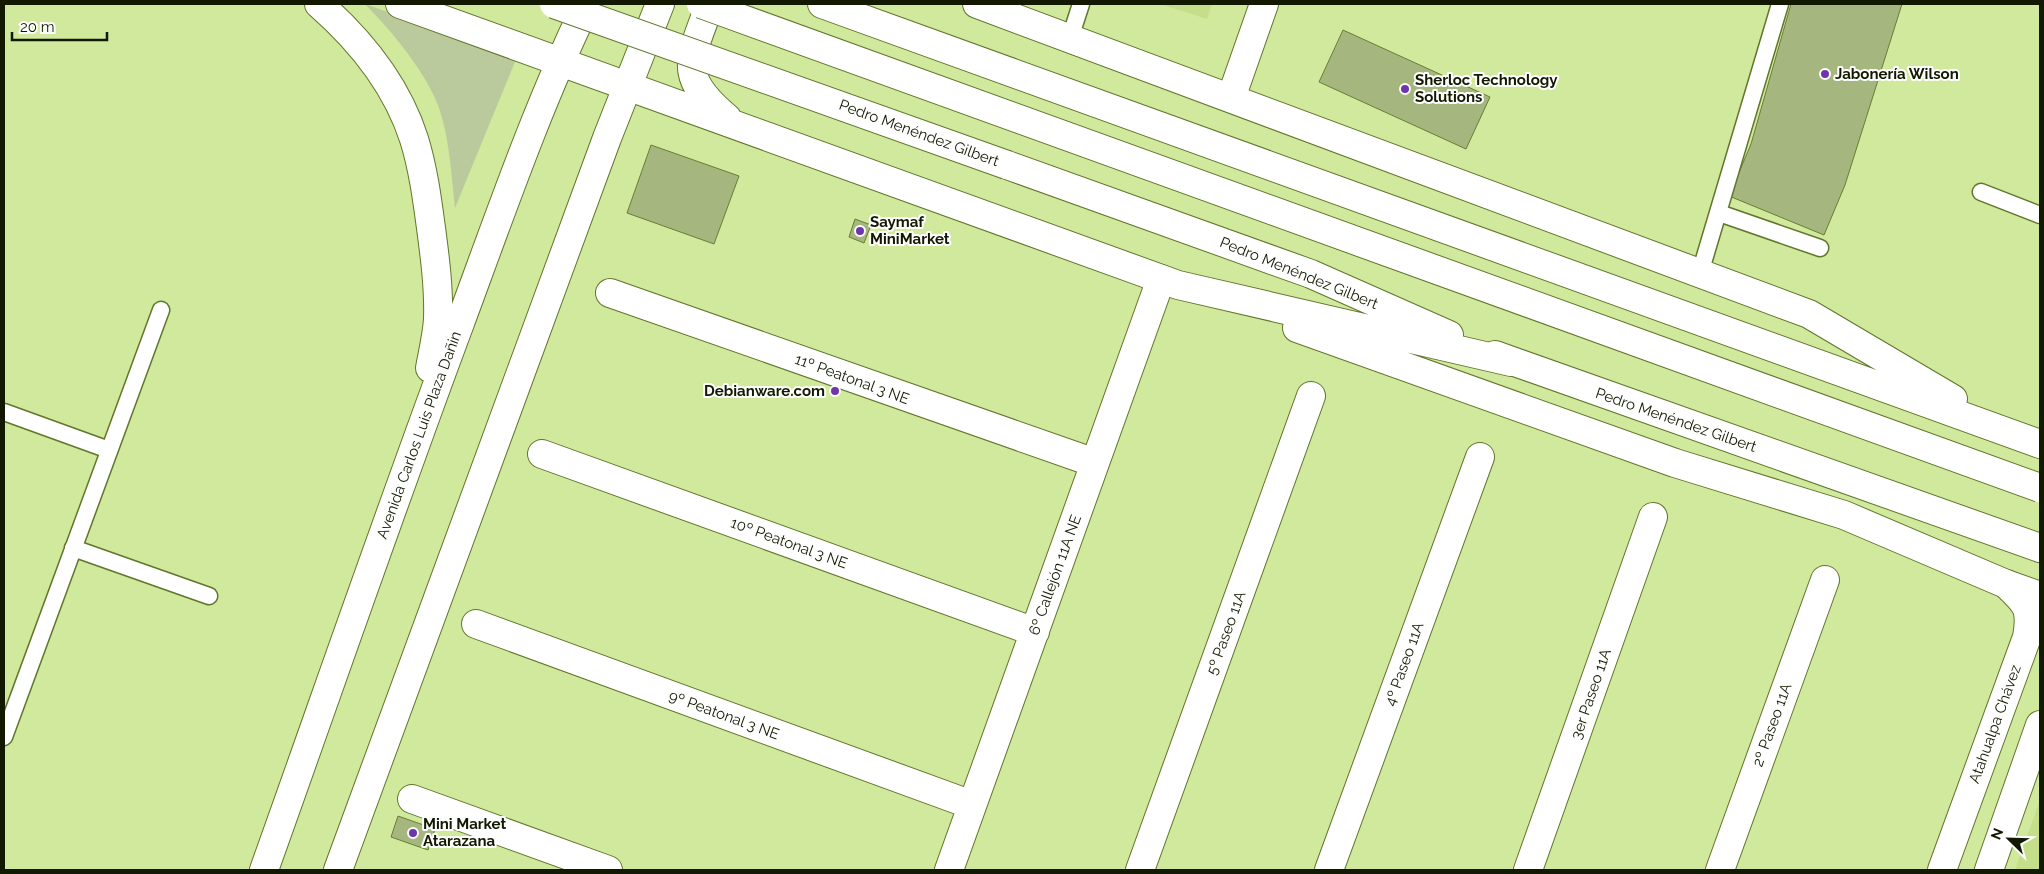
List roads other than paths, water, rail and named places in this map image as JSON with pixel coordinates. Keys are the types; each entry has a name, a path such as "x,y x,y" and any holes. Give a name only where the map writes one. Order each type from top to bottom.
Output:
{"main road":[{"path":"319,4 344,26 372,59 394,95 414,138 423,172 436,273 438,320 421,428"},
{"path":"400,4 1675,464 1844,516 2006,584 2040,596"},
{"name":"Pedro Menéndez Gilbert","path":"554,4 1311,274 1511,362 2040,548"},
{"name":"Avenida Carlos Luis Plaza Dañin","path":"264,870 421,428 536,118 559,61 587,4"},
{"path":"338,870 627,86 660,4"},
{"path":"701,4 2040,488"},
{"path":"710,4 690,65 702,95 734,124"},
{"path":"822,4 2040,444"},
{"path":"977,4 1809,314 2008,432"},
{"path":"1231,98 1264,4"},
{"path":"1170,282 1511,362"},
{"name":"6º Callejón 11A NE","path":"949,870 1095,463 1170,282"},
{"name":"11º Peatonal 3 NE","path":"610,293 1095,463"},
{"name":"5º Paseo 11A","path":"1140,870 1312,396"},
{"name":"10º Peatonal 3 NE","path":"542,454 1034,632"},
{"name":"4º Paseo 11A","path":"1329,870 1480,457"},
{"name":"3er Paseo 11A","path":"1528,870 1653,517"},
{"name":"2º Paseo 11A","path":"1720,870 1825,580"},
{"name":"Atahualpa Chávez","path":"1942,870 2027,638 2030,623 2028,608 2006,584"},
{"name":"9º Peatonal 3 NE","path":"476,624 972,804"},
{"path":"1989,870 2040,725"},
{"path":"412,798 608,870"}],"lane":[{"path":"998,4 1020,19"},
{"path":"1070,38 1081,4"},
{"path":"1700,273 1780,4"},
{"path":"1981,192 2040,215"},
{"path":"1718,213 1820,248"},
{"path":"4,737 161,310"},
{"path":"4,412 109,450"},
{"path":"73,548 209,596"}],"place":[{"name":"Jabonería Wilson","path":"1825,74"},
{"name":"Sherloc Technology Solutions","path":"1405,89"},
{"name":"Saymaf MiniMarket","path":"860,231"},
{"name":"Debianware.com","path":"835,391"},
{"name":"Mini Market Atarazana","path":"413,833"}]}
